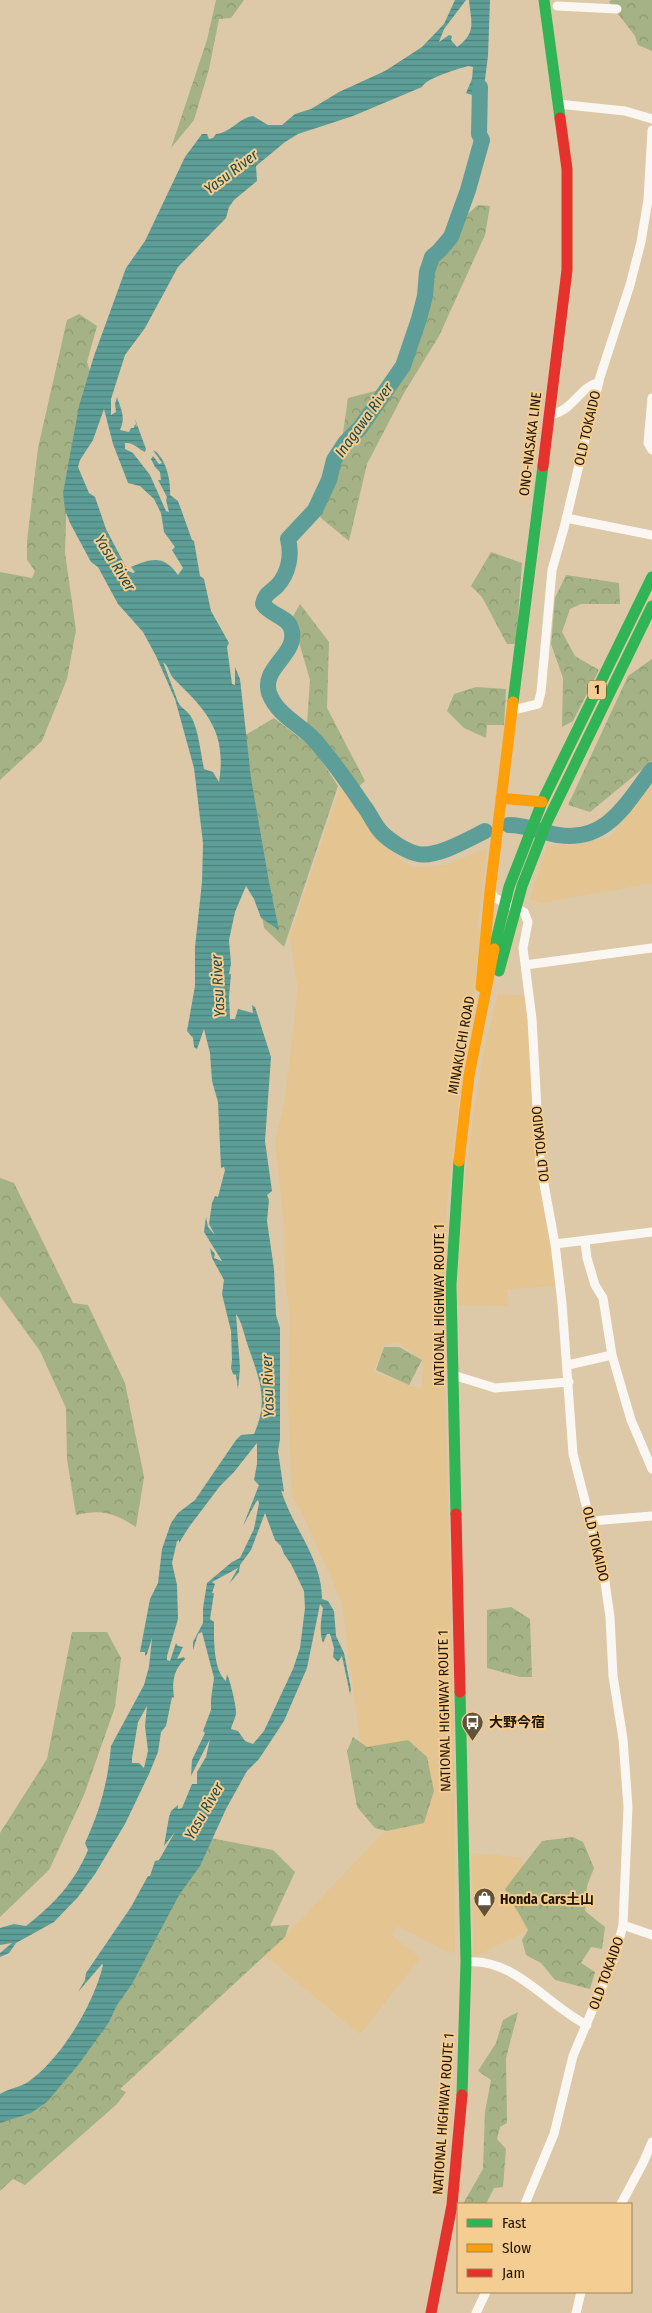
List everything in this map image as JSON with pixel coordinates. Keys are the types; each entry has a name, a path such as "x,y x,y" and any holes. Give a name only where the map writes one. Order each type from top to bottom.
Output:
{"main road":[{"name":"ONO-NASAKA LINE","path":"479,1021 490,891 567,270 567,169 558,104 551,4"},
{"name":"MINAKUCHI ROAD","path":"466,1106 469,1076 479,1021 504,902 542,802 652,577"},
{"name":"MINAKUCHI ROAD","path":"466,1106 484,1026 519,912 522,886 547,822 652,606"},
{"path":"501,798 542,802"},
{"path":"490,891 500,927 504,957"},
{"name":"NATIONAL HIGHWAY ROUTE 1","path":"432,2313 457,2168 462,2095 466,1962 451,1285 458,1171 466,1106"}],"street":[{"path":"551,4 617,9"},
{"path":"558,104 625,111 652,119"},
{"name":"OLD TOKAIDO","path":"513,710 538,704 541,692 552,570 598,382 630,285 641,242 648,200 652,130"},
{"path":"549,415 559,413 569,407 590,385 598,382"},
{"path":"652,401 648,442 652,450"},
{"path":"566,518 652,535"},
{"path":"490,891 495,898 519,912 500,927"},
{"name":"OLD TOKAIDO","path":"519,912 528,922 523,948 532,1019 540,1162 555,1244 568,1365 573,1454 592,1521 604,1575 610,1617 613,1676 623,1740 628,1807 623,1925 615,1956 573,2056 554,2134 525,2203"},
{"path":"525,965 652,948"},
{"path":"555,1244 652,1232"},
{"path":"585,1241 587,1258 595,1285 603,1298 612,1355 631,1420 652,1469"},
{"path":"568,1365 612,1355"},
{"path":"453,1375 495,1388 569,1382"},
{"path":"592,1521 652,1516"},
{"path":"623,1925 652,1935"},
{"path":"466,1962 490,1963 550,1999 587,2026"},
{"path":"622,2203 652,2142"},
{"path":"476,2313 486,2293"},
{"path":"576,2313 581,2293"}],"shaded area":[{"path":"652,785 652,883 541,903 530,899 547,846 577,845 610,837"},
{"path":"340,788 394,854 412,868 447,865 487,848 477,929 480,929 471,1014 446,1211 444,1370 454,1734 455,1953 444,1950 398,1926 391,1935 420,1958 360,2034 266,1956 383,1833 420,1821 362,1754 342,1603 301,1510 292,1497 288,1401 290,1317 285,1276 284,1223 275,1141 285,1100 298,989 290,937","holes":["397,1342 423,1360 422,1390 373,1372 385,1344"]},
{"path":"498,994 524,996 529,1020 536,1166 557,1286 507,1289 508,1306 457,1305 461,1210 473,1118 485,1046"},
{"path":"472,1853 523,1858 522,1867 505,1889 528,1930 474,1957"}],"green space":[{"path":"216,0 244,0 231,18 219,19 209,69 194,120 171,148 207,40"},
{"path":"611,0 652,0 652,51 638,45 635,36 609,2"},
{"path":"478,205 490,206 485,235 439,336 404,393 367,464 349,541 321,518 314,495 339,461 348,398 391,387 413,345 435,262 463,218"},
{"path":"79,314 97,326 87,362 94,383 67,488 65,553 76,630 67,679 42,741 0,780 0,572 32,578 35,571 27,560 27,541 38,448 67,320"},
{"path":"491,552 522,563 516,644 507,644 482,597 471,586"},
{"path":"566,575 619,583 620,604 581,604 570,609 562,632 575,656 599,670 573,721 562,727 563,678 551,644 555,598"},
{"path":"300,604 329,642 327,708 365,781 359,786 307,724 310,680 292,618"},
{"path":"652,659 652,761 590,812 568,805 628,676"},
{"path":"476,687 506,689 504,725 487,725 486,738 464,728 447,711 454,694"},
{"path":"274,718 314,749 338,786 284,947 264,928 249,823 242,737"},
{"path":"0,1178 14,1183 73,1303 88,1305 125,1383 144,1477 136,1527 114,1515 101,1512 76,1515 67,1459 66,1408 40,1351 0,1296"},
{"path":"384,1347 399,1347 422,1360 409,1385 376,1370"},
{"path":"511,1607 530,1619 532,1677 520,1677 487,1668 487,1610"},
{"path":"72,1632 107,1632 121,1658 115,1707 84,1795 49,1870 0,1917 0,1833 47,1759"},
{"path":"353,1737 367,1747 408,1740 427,1757 434,1791 424,1823 387,1831 375,1828 357,1807 347,1751"},
{"path":"205,1837 273,1850 295,1872 270,1926 289,1925 285,1937 120,2089 126,2092 117,2104 25,2185 13,2179 0,2191 0,2114 38,2097"},
{"path":"573,1837 583,1842 594,1868 587,1886 585,1911 605,1927 602,1949 591,1947 581,1963 595,1972 590,1989 555,1980 541,1963 526,1955 522,1940 528,1930 505,1889 542,1841"},
{"path":"518,2012 506,2058 507,2123 500,2127 497,2139 506,2149 503,2187 494,2188 486,2203 464,2203 483,2169 485,2112 491,2080 478,2071 496,2043 503,2020"}],"water":[{"name":"Yasu River","path":"455,0 466,0 444,29 439,42 449,35 452,36 451,40 457,47 468,37 470,32 469,0 490,0 488,56 481,111 475,96 466,93 472,79 473,67 468,66 429,80 422,87 353,116 298,134 285,142 256,166 257,181 234,200 229,207 226,218 178,267 145,328 125,355 111,399 111,415 116,412 115,404 117,397 121,410 123,421 120,430 129,432 131,428 134,428 135,424 137,427 135,419 146,449 145,452 128,443 125,443 125,449 133,453 150,475 166,511 169,512 167,497 158,480 161,480 160,472 151,459 153,456 159,464 162,463 153,450 158,453 164,464 170,483 170,495 178,501 194,541 200,576 204,579 211,611 229,643 227,647 232,684 235,685 235,667 240,679 251,778 279,930 261,918 254,899 246,886 235,912 229,940 231,964 229,974 231,974 230,1019 235,1019 238,1009 253,1013 252,1005 255,1007 271,1057 265,1141 272,1191 267,1195 269,1200 267,1221 274,1269 276,1315 280,1328 280,1439 278,1451 284,1492 281,1490 292,1517 312,1556 321,1584 322,1599 328,1601 334,1611 336,1636 344,1653 351,1689 350,1694 342,1656 338,1662 333,1657 334,1648 330,1634 327,1634 323,1643 321,1621 323,1608 320,1604 307,1668 284,1721 259,1759 247,1771 226,1809 200,1866 179,1895 132,1984 117,2005 109,2022 79,2064 47,2102 31,2113 0,2123 0,2094 26,2083 40,2072 64,2045 84,2013 99,1980 103,1965 78,1992 85,1980 86,1973 131,1907 148,1876 150,1876 155,1861 159,1860 175,1832 164,1846 171,1811 178,1805 178,1809 182,1808 192,1784 197,1784 197,1772 206,1757 210,1739 191,1776 192,1760 205,1733 203,1731 211,1710 214,1678 202,1632 198,1634 193,1650 193,1642 203,1623 207,1583 232,1562 240,1558 254,1529 259,1503 258,1500 243,1526 259,1485 254,1480 257,1464 257,1443 220,1486 179,1543 179,1540 177,1541 172,1563 177,1585 178,1619 167,1660 170,1661 176,1643 178,1646 183,1647 177,1659 184,1657 185,1659 174,1677 174,1698 172,1697 166,1726 161,1732 158,1752 125,1824 95,1874 78,1897 54,1922 16,1943 9,1953 0,1957 0,1953 12,1943 0,1945 0,1928 14,1924 26,1926 62,1892 83,1862 88,1850 85,1843 102,1796 111,1746 144,1685 149,1667 152,1638 147,1654 145,1656 145,1652 140,1652 150,1599 158,1583 162,1549 171,1523 178,1513 195,1500 236,1440 241,1435 254,1434 259,1421 262,1399 258,1377 236,1314 240,1368 238,1389 236,1375 233,1374 231,1368 231,1331 222,1294 224,1280 212,1258 210,1248 215,1254 214,1258 222,1261 204,1232 206,1217 208,1227 215,1235 209,1224 212,1203 215,1196 218,1197 225,1170 224,1167 221,1168 218,1102 212,1081 210,1053 204,1029 197,1049 194,1047 193,1038 187,1031 195,986 195,947 202,882 203,843 194,768 175,699 156,656 143,632 118,604 98,567 91,562 65,510 63,493 79,406 94,356 126,268 145,241 185,157 202,134 207,134 209,139 213,138 216,134 226,131 248,117 253,116 268,125 282,125 295,114 311,109 339,92 385,71 422,47 444,24","holes":["104,409 113,444 128,483 140,486 154,499 161,513 164,532 175,547 172,550 183,568 178,575 168,564 157,560 151,560 131,567 135,572 133,573 128,571 106,529 95,497 89,493 78,467 80,460 93,440","163,662 167,665 173,678 196,701 212,724 220,749 219,782 213,772 204,769 195,725 189,714 178,702","265,1513 275,1540 281,1546 304,1591 305,1608 300,1648 293,1669 264,1731 253,1744 245,1741 238,1731 231,1729 236,1714 234,1700 227,1674 226,1681 216,1662 214,1622 210,1619 214,1593 212,1593 215,1584 212,1582 238,1568 229,1584 239,1572 240,1565 251,1550","147,1706 145,1726 148,1751 144,1768 139,1763 132,1763 138,1722"]}],"waterway":[{"name":"Inagawa River","path":"480,87 479,134 482,140 468,190 451,237 432,257 427,272 425,296 419,319 403,366 360,428 345,443 334,460 329,480 315,510 288,539 290,551 287,570 277,586 266,595 263,604 289,624 292,637 286,653 270,675 269,693 273,701 285,715 318,744 347,781 382,833 404,849 418,854 425,854 443,851 485,831"},
{"name":"Inagawa River","path":"509,825 527,827 558,835 575,836 590,833 614,818 652,770"}],"traffic: fast":[{"path":"544,0 560,118"},
{"path":"513,702 543,466"},
{"path":"494,949 509,887 542,802 652,577"},
{"path":"499,971 522,886 547,822 652,606"},
{"path":"456,1514 451,1285 459,1161"},
{"path":"460,1692 466,1962 462,2095"}],"traffic: slow":[{"path":"481,987 490,891 513,702"},
{"path":"501,798 542,802"},
{"path":"459,1161 469,1076 494,949"}],"traffic: jam":[{"path":"543,466 567,270 567,169 560,118"},
{"path":"456,1514 460,1692"},
{"path":"431,2313 452,2205 462,2095"}],"place":[{"name":"大野今宿","path":"473,1741"},
{"name":"Honda Cars土山","path":"484,1918"}]}
